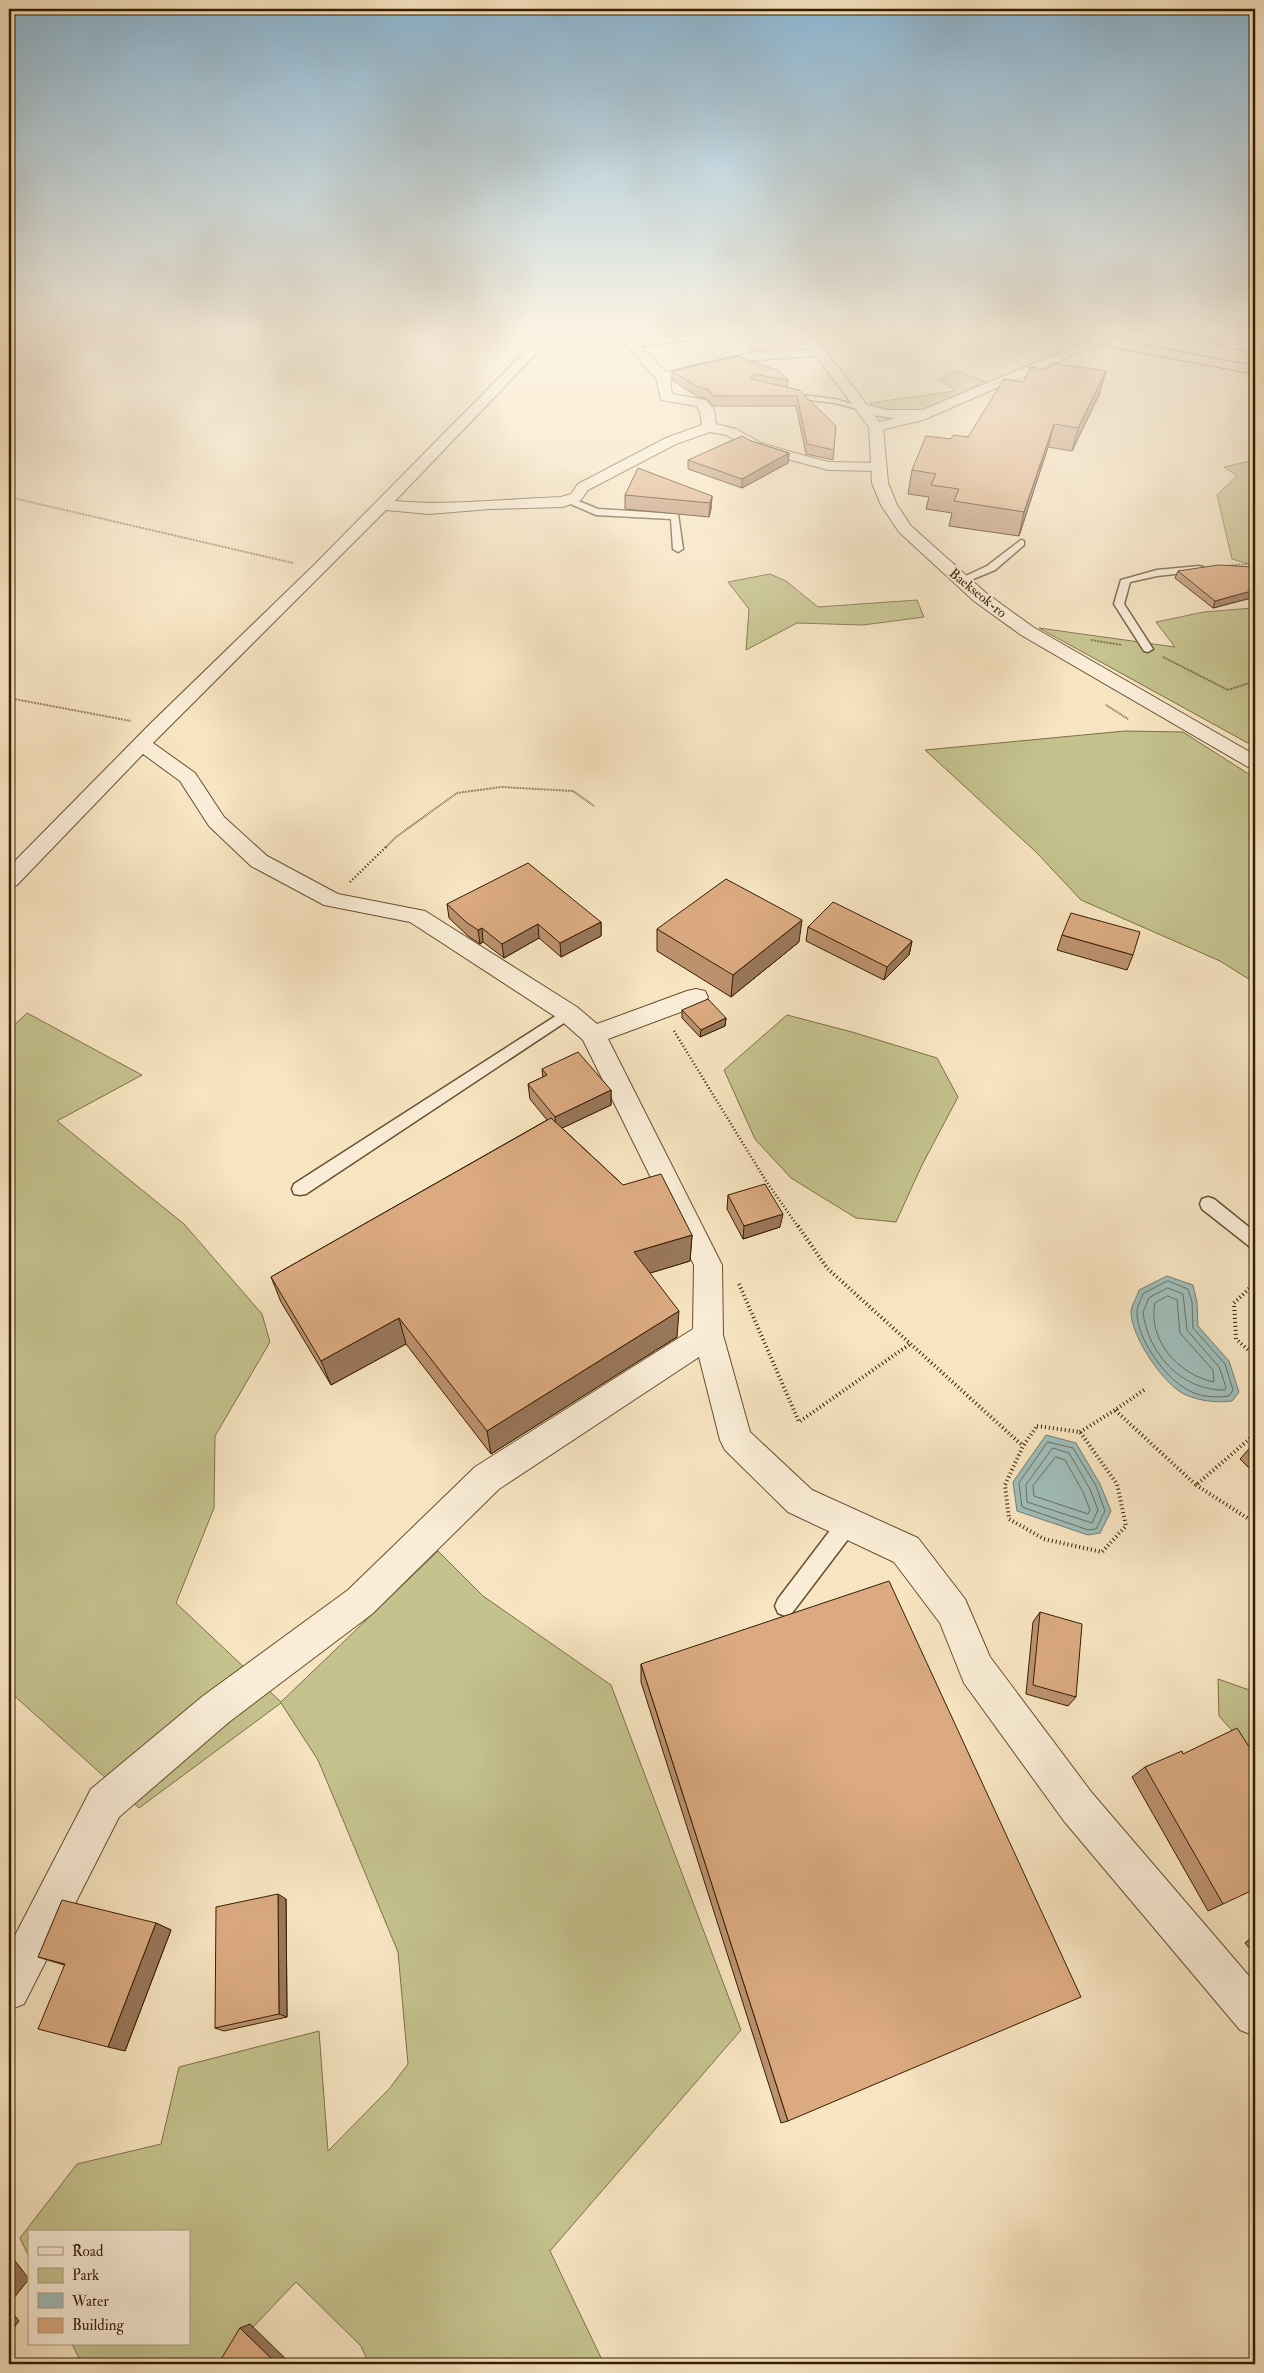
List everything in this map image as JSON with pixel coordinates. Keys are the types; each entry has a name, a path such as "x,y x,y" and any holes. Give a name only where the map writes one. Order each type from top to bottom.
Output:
{"street":[{"path":"9,880 150,736 320,569 443,443"},
{"path":"382,505 429,509 490,504 563,502 576,498 583,486 668,443"},
{"path":"750,443 798,459 828,466 878,460 886,443"},
{"name":"Baekseok-ro","path":"877,443 880,483 889,505 905,529 980,597 1027,631 1255,762"},
{"path":"150,736 188,777 216,821 259,861 332,900 417,916 568,1014 592,1035 708,1265 708,1335 736,1440 800,1501 906,1550 953,1611 977,1670 1078,1807 1255,2015"},
{"path":"592,1035 696,996"},
{"path":"9,1989 106,1803 216,1709 360,1602 487,1478 708,1335"}],"lane":[{"path":"569,500 596,512 675,516 678,549"},
{"path":"962,580 991,568 1021,542"},
{"path":"1148,649 1119,604 1126,580 1157,573 1223,566"},
{"path":"300,1189 568,1014"},
{"path":"1208,1204 1255,1241"},
{"path":"784,1606 848,1523"}],"path":[{"path":"9,498 320,569"},
{"path":"1223,566 1255,563"},
{"path":"9,698 150,736"},
{"path":"332,900 396,837 457,793 501,787 573,791 594,806"},
{"path":"670,1025 766,1181 827,1268 1023,1446"},
{"path":"738,1281 799,1422 910,1344"},
{"path":"1255,1283 1234,1303 1236,1339 1255,1356"},
{"path":"1080,1432 1117,1484 1126,1526 1102,1552 1044,1539 1009,1519 1005,1485 1023,1446 1037,1426 1080,1432 1144,1390"},
{"path":"1115,1410 1196,1486 1255,1523"},
{"path":"1196,1486 1255,1434"}],"green space":[{"path":"1255,460 1255,566 1232,559 1217,495 1237,476 1224,467"},
{"path":"770,574 786,581 818,607 917,600 924,617 863,625 797,623 746,650 749,609 728,582"},
{"path":"1250,598 1255,599 1255,747 1039,628 1175,647 1156,622 1204,612 1253,608"},
{"path":"1125,731 1183,732 1255,778 1255,983 1220,961 1081,900 1036,852 925,750"},
{"path":"27,1013 142,1075 57,1121 184,1224 262,1314 270,1342 215,1436 214,1508 176,1603 281,1702 438,1551 483,1596 611,1685 741,2030 550,2251 604,2364 369,2364 361,2346 296,2282 218,2364 82,2364 73,2346 190,2346 190,2230 28,2230 28,2255 20,2238 77,2164 161,2144 179,2067 319,2031 328,2151 389,2089 408,2064 398,1952 318,1760 281,1703 139,1808 9,1691 9,1030"},
{"path":"787,1015 852,1032 937,1058 958,1097 922,1165 896,1222 856,1218 791,1178 755,1139 724,1070"},
{"path":"1218,1679 1255,1692 1255,1756 1219,1716"}],"water":[{"path":"1167,1276 1193,1285 1197,1302 1198,1326 1229,1361 1239,1392 1232,1401 1215,1402 1203,1400 1191,1397 1177,1390 1168,1382 1150,1359 1136,1334 1131,1312 1139,1290"},
{"path":"1046,1435 1076,1443 1100,1484 1111,1511 1100,1533 1088,1535 1017,1511 1013,1482"}],"building":[{"path":"727,443 757,443 789,453 742,479 688,460"},
{"path":"835,443 834,450 807,444"},
{"path":"923,443 1048,443 1024,512 954,501 959,489 931,485 936,474 912,470"},
{"path":"638,468 712,496 710,503 625,495"},
{"path":"1218,565 1255,567 1255,590 1215,601 1178,571"},
{"path":"528,863 601,922 560,943 538,924 502,944 482,928 478,930 466,922 447,904"},
{"path":"726,879 802,920 733,975 657,929"},
{"path":"833,902 912,941 887,967 808,927"},
{"path":"1071,913 1140,932 1133,955 1062,935"},
{"path":"708,999 726,1018 701,1030 682,1010"},
{"path":"578,1052 611,1090 555,1117 528,1084 547,1075 542,1069"},
{"path":"551,1118 623,1185 661,1174 692,1235 634,1252 679,1311 487,1431 399,1318 321,1361 271,1277"},
{"path":"765,1184 783,1214 744,1226 728,1195"},
{"path":"889,1581 1081,1997 788,2121 641,1664"},
{"path":"1040,1612 1082,1624 1076,1697 1033,1685"},
{"path":"1237,1728 1255,1756 1255,1889 1223,1904 1145,1767 1182,1751 1183,1754"},
{"path":"278,1894 279,2014 215,2028 216,1907"},
{"path":"62,1900 156,1923 108,2047 38,2029 65,1964 38,1957"},
{"path":"9,2276 14,2282 9,2288"},
{"path":"240,2328 277,2364 218,2364"}]}
